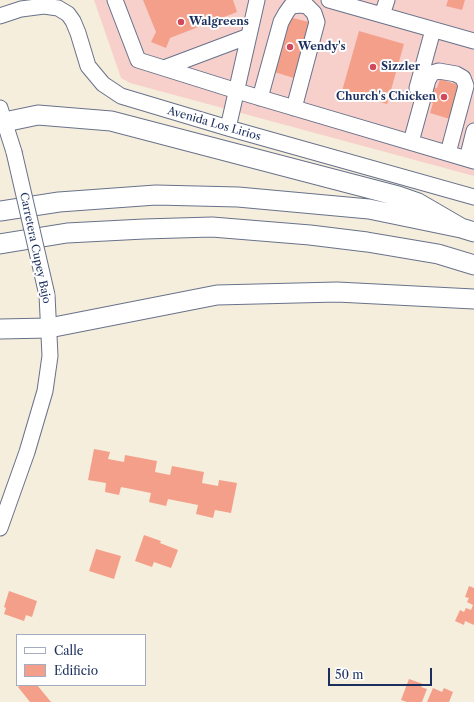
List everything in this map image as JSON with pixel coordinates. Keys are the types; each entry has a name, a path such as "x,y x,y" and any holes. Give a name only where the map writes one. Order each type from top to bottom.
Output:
{"main road":[{"path":"1,117 38,115 111,121 398,196 418,203 467,230"},
{"path":"0,211 59,202 156,195 238,197 369,209 467,230"},
{"path":"0,244 67,233 212,227 310,235 367,242 438,254 474,265"},
{"path":"0,329 49,328 217,295 337,292 474,299"}],"street":[{"path":"115,0 138,60 260,98 471,160 474,131"},
{"path":"228,128 257,0"},
{"path":"329,0 474,41"},
{"path":"382,15 387,0"},
{"name":"Avenida Los Lirios","path":"0,16 21,9 44,6 58,8 68,14 73,21 88,66 103,84 121,96 228,128 474,197"},
{"path":"260,98 281,22 291,6 307,6 314,13 317,22 294,108"},
{"path":"407,141 433,30"},
{"path":"164,68 249,36"},
{"path":"407,141 428,80 432,73 439,70 456,74 463,78 466,86 448,153"},
{"name":"Carretera Cupey Bajo","path":"0,528 27,452 45,391 50,356 47,295 14,152 1,117"}],"shaded area":[{"path":"94,0 474,0 474,176 130,83 121,78"}],"building":[{"name":"Walgreens","path":"143,0 233,0 237,12 170,38 166,48 151,42 156,32"},
{"path":"448,0 465,0 462,10 446,6"},
{"name":"Wendy's","path":"285,16 309,22 294,78 271,71"},
{"name":"Sizzler","path":"359,31 404,44 387,104 342,91"},
{"name":"Church's Chicken","path":"440,79 458,85 461,92 453,120 430,113 433,103 427,101 432,87 437,88"},
{"path":"94,449 110,452 108,459 124,462 125,455 157,461 155,472 170,475 172,466 204,472 202,483 218,486 219,480 237,483 231,513 215,510 213,518 196,514 198,505 168,499 166,506 149,502 151,493 121,487 119,495 105,492 106,483 88,480"},
{"path":"144,535 161,541 160,543 178,550 171,568 154,562 152,567 135,561"},
{"path":"96,549 121,556 114,579 89,571"},
{"path":"469,586 474,588 474,625 465,621 464,625 455,621 460,610 464,612 466,608 471,610 473,605 467,602 469,598 465,597"},
{"path":"9,591 37,601 32,617 26,615 24,621 4,614 6,608 4,607"},
{"path":"409,679 423,684 421,687 427,689 422,702 407,702 401,700"},
{"path":"38,686 51,702 30,702 18,687"},
{"path":"433,688 442,692 444,688 453,692 449,702 427,702"}],"place":[{"name":"Walgreens","path":"181,22"},
{"name":"Wendy's","path":"290,47"},
{"name":"Sizzler","path":"373,67"},
{"name":"Church's Chicken","path":"444,97"}]}
